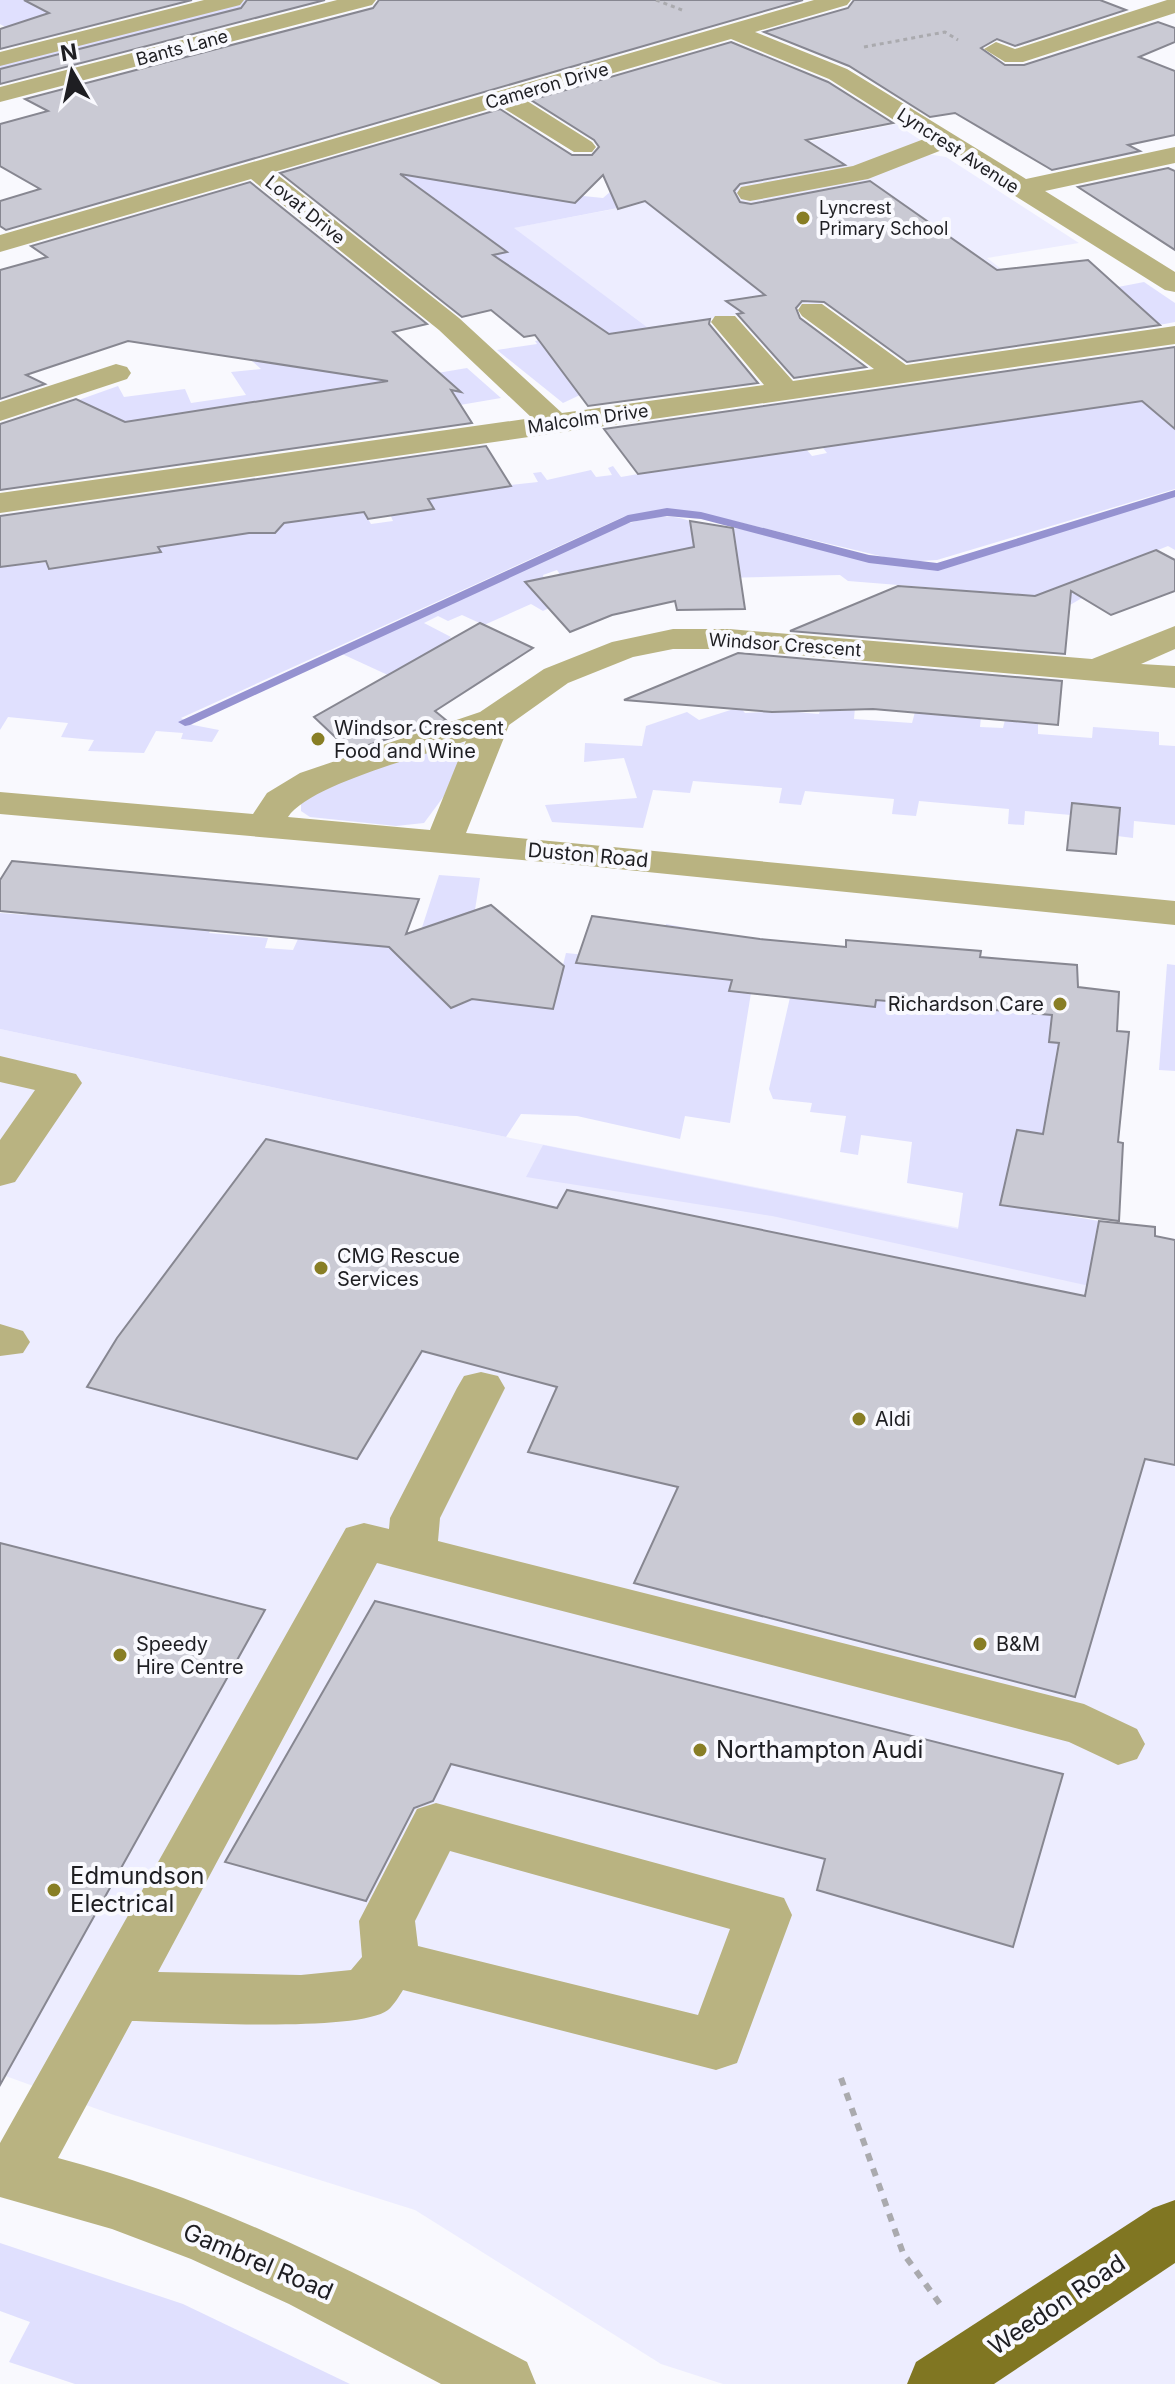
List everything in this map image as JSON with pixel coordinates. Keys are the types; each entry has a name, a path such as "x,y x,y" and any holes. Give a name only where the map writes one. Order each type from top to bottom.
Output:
{"main road":[{"name":"Weedon Road","path":"939,2384 1175,2228"}],"street":[{"name":"Bants Lane","path":"0,59 232,0"},
{"name":"Bants Lane","path":"0,95 324,4 364,0"},
{"name":"Cameron Drive","path":"255,170 839,0"},
{"path":"996,49 1014,57 1175,5"},
{"name":"Lyncrest Avenue","path":"734,32 838,74 1018,189 1175,284"},
{"path":"504,98 583,147"},
{"path":"750,193 859,173 942,141"},
{"path":"1018,189 1175,155"},
{"name":"Lovat Drive","path":"0,244 255,170 426,308 529,396 555,424"},
{"path":"812,310 901,375"},
{"path":"725,322 786,391"},
{"name":"Malcolm Drive","path":"0,503 1175,335"},
{"path":"0,412 116,373"},
{"name":"Windsor Crescent","path":"1096,670 1175,636"},
{"name":"Windsor Crescent","path":"263,827 280,801 313,781 493,720 556,676 624,649 673,639 729,639 1175,677"},
{"path":"443,843 493,720"},
{"name":"Duston Road","path":"0,803 1175,913"},
{"path":"0,1069 61,1083 0,1172"},
{"path":"412,1553 415,1518 481,1388"},
{"path":"8,2173 114,1996 364,1541 1084,1725 1118,1744"},
{"path":"114,1996 301,2000 367,1993 391,1963 387,1921 436,1825 764,1915 716,2045 391,1963"},
{"name":"Gambrel Road","path":"8,2173 113,2201 221,2243 332,2293 504,2384"}],"path":[{"path":"859,48 945,32 964,43"},
{"path":"841,2078 903,2253 940,2304"}],"shaded area":[{"path":"0,0 50,0 33,5 55,16 39,16 7,28 0,24"},
{"path":"244,0 274,0 0,78 0,62"},
{"name":"Lyncrest Primary School","path":"896,124 922,141 927,154 946,157 1079,243 987,258 1013,278 647,327 513,228 625,207 752,170 777,148"},
{"path":"423,160 520,194 538,197 544,192 603,198 610,192 618,208 514,228 647,327 685,322 710,354 560,367 580,395 563,403 497,350 537,344 535,341 584,330 575,310 567,305 508,319 457,262 506,251 498,246 467,252 379,172"},
{"path":"228,189 396,380 467,368 501,398 460,405 0,428 118,386 124,397 185,389 191,403 246,395 231,372 261,369 212,326 0,352 165,232 154,210"},
{"path":"1144,282 1175,303 1175,322 1128,331 1096,301 1118,287"},
{"path":"1132,392 1175,427 1175,489 937,560 905,562 701,513 663,509 623,517 181,718 193,725 219,730 212,742 181,739 183,733 156,731 144,753 88,751 94,740 61,737 68,723 8,717 0,730 0,567 160,551 152,533 160,532 166,546 203,540 242,517 250,533 275,533 281,523 318,504 326,518 364,512 371,524 393,521 389,512 433,508 426,494 538,482 533,473 541,472 547,480 591,470 596,477 612,475 608,468 613,466 621,477 638,474 684,456 692,467 709,464 730,450 738,460 755,457 753,446 761,456 806,449 812,456 827,453 816,439 821,437 829,446 845,444 866,431 874,440"},
{"path":"1175,496 1175,550 1168,546 1138,558 1112,575 1102,570 1083,577 1077,594 1082,598 1070,605 1036,596 848,581 840,575 722,578 561,576 557,570 543,575 551,607 543,611 531,604 484,625 462,615 448,621 438,616 424,623 451,637 403,682 340,653 625,524 650,518 665,516 690,521 694,542 734,541 733,528 889,565 943,569"},
{"path":"761,702 795,712 819,714 822,704 855,707 854,719 912,723 915,712 981,717 980,727 1003,728 1005,720 1038,723 1038,734 1092,738 1093,727 1159,732 1159,745 1175,746 1175,825 1134,821 1133,838 1117,836 1119,808 1073,803 1071,815 1025,811 1024,825 1008,824 1009,809 919,801 916,816 892,814 894,799 805,791 801,805 779,803 782,788 693,781 690,793 653,790 643,828 552,822 545,805 637,798 624,758 584,762 585,743 642,746 646,726 687,712 699,720 740,707 745,713 765,712"},
{"path":"453,740 464,743 463,751 444,796 424,823 396,826 310,817 301,811 301,804 310,793"},
{"path":"439,875 480,878 475,910 423,980 451,1008 527,975 552,1009 566,953 616,958 617,968 654,972 666,924 688,928 679,970 733,975 729,991 751,993 730,1123 685,1116 680,1139 577,1116 521,1114 506,1137 0,1029 0,913 27,915 33,905 56,917 88,920 102,892 217,915 209,933 268,938 265,948 293,950 298,939 415,949"},
{"path":"884,944 907,945 902,1002 937,1006 938,988 1003,994 1001,1012 1052,1015 1050,1042 1127,1051 1123,1079 1054,1072 1044,1134 1017,1131 1000,1204 1099,1221 1093,1256 1094,1287 772,1216 526,1177 543,1145 958,1229 963,1193 907,1183 912,1142 861,1135 858,1155 840,1152 846,1116 810,1112 812,1103 773,1099 769,1089 794,980"},
{"path":"1167,964 1175,965 1175,1071 1159,1070"},
{"path":"0,1029 506,1137 1175,1271 1175,2384 723,2384 661,2364 415,2210 111,2114 0,2074"},
{"path":"0,2243 183,2304 350,2384 75,2384 9,2362 30,2322 0,2311"}],"building":[{"path":"24,0 192,0 0,49 0,29 49,13"},
{"path":"247,0 325,0 0,84 0,69 241,8"},
{"path":"379,0 803,0 6,230 0,226 0,201 40,189 0,166 0,124 48,111 25,99 373,8"},
{"path":"854,0 1100,0 1126,10 1015,46 997,39 981,48 1005,65 1024,65 1158,22 1175,28 1175,42 1139,57 1175,71 1175,135 1128,145 1140,151 1052,170 955,113 930,117 849,66 764,32 848,8"},
{"path":"731,42 828,82 893,123 806,140 845,165 740,184 734,191 740,202 751,204 870,181 997,270 1088,260 1160,325 907,362 824,302 802,301 796,308 800,318 866,367 794,378 737,314 743,313 726,301 765,295 645,201 618,209 603,175 575,203 400,174 507,252 493,255 609,334 710,319 709,324 758,383 588,406 535,335 524,337 491,310 462,317 280,173 500,109 572,155 592,155 599,147 594,140 531,100"},
{"path":"1168,168 1175,171 1175,250 1078,187"},
{"path":"250,182 427,324 393,332 461,392 451,390 472,423 0,490 0,424 76,399 125,422 388,381 128,341 26,375 45,384 0,399 0,270 47,257 31,246"},
{"path":"1175,347 1175,429 1142,401 638,474 604,429"},
{"path":"486,446 511,486 428,499 434,509 368,519 364,512 284,523 275,533 249,533 158,547 161,552 49,569 46,561 0,567 0,516"},
{"path":"690,521 733,528 745,609 677,610 675,601 612,615 570,632 525,582 694,547"},
{"path":"1156,550 1175,560 1175,591 1111,615 1071,591 1065,654 790,631 898,586 1035,596"},
{"path":"480,623 533,648 435,711 446,720 350,751 314,717"},
{"path":"738,653 1062,681 1058,725 873,709 772,712 624,700"},
{"path":"1072,803 1120,808 1116,854 1067,850"},
{"path":"12,861 419,899 406,934 491,905 564,966 553,1009 472,999 451,1008 389,947 0,911 0,880"},
{"path":"592,916 760,939 846,947 846,940 981,951 980,957 1077,965 1078,987 1119,992 1117,1031 1129,1032 1118,1142 1123,1143 1119,1221 1000,1205 1017,1130 1043,1134 1059,1043 1049,1042 1052,1015 876,1000 875,1007 729,991 732,980 576,963"},
{"path":"266,1139 557,1208 567,1190 1085,1296 1099,1221 1155,1227 1155,1236 1175,1240 1175,1465 1145,1459 1075,1697 634,1583 678,1487 528,1452 557,1387 422,1351 357,1459 87,1387 117,1338"},
{"path":"0,1543 265,1610 0,2085"},
{"path":"375,1601 1063,1774 1013,1947 817,1890 825,1859 451,1764 433,1801 414,1808 366,1901 225,1862"}],"waterway":[{"path":"185,722 628,519 667,512 701,516 869,559 938,567 1175,493"}],"place":[{"name":"Lyncrest Primary School","path":"803,218"},
{"name":"Windsor Crescent Food and Wine","path":"318,739"},
{"name":"Richardson Care","path":"1060,1004"},
{"name":"CMG Rescue Services","path":"321,1268"},
{"name":"Aldi","path":"859,1419"},
{"name":"B&M","path":"980,1644"},
{"name":"Speedy Hire Centre","path":"120,1655"},
{"name":"Northampton Audi","path":"700,1750"},
{"name":"Edmundson Electrical","path":"54,1890"}]}
